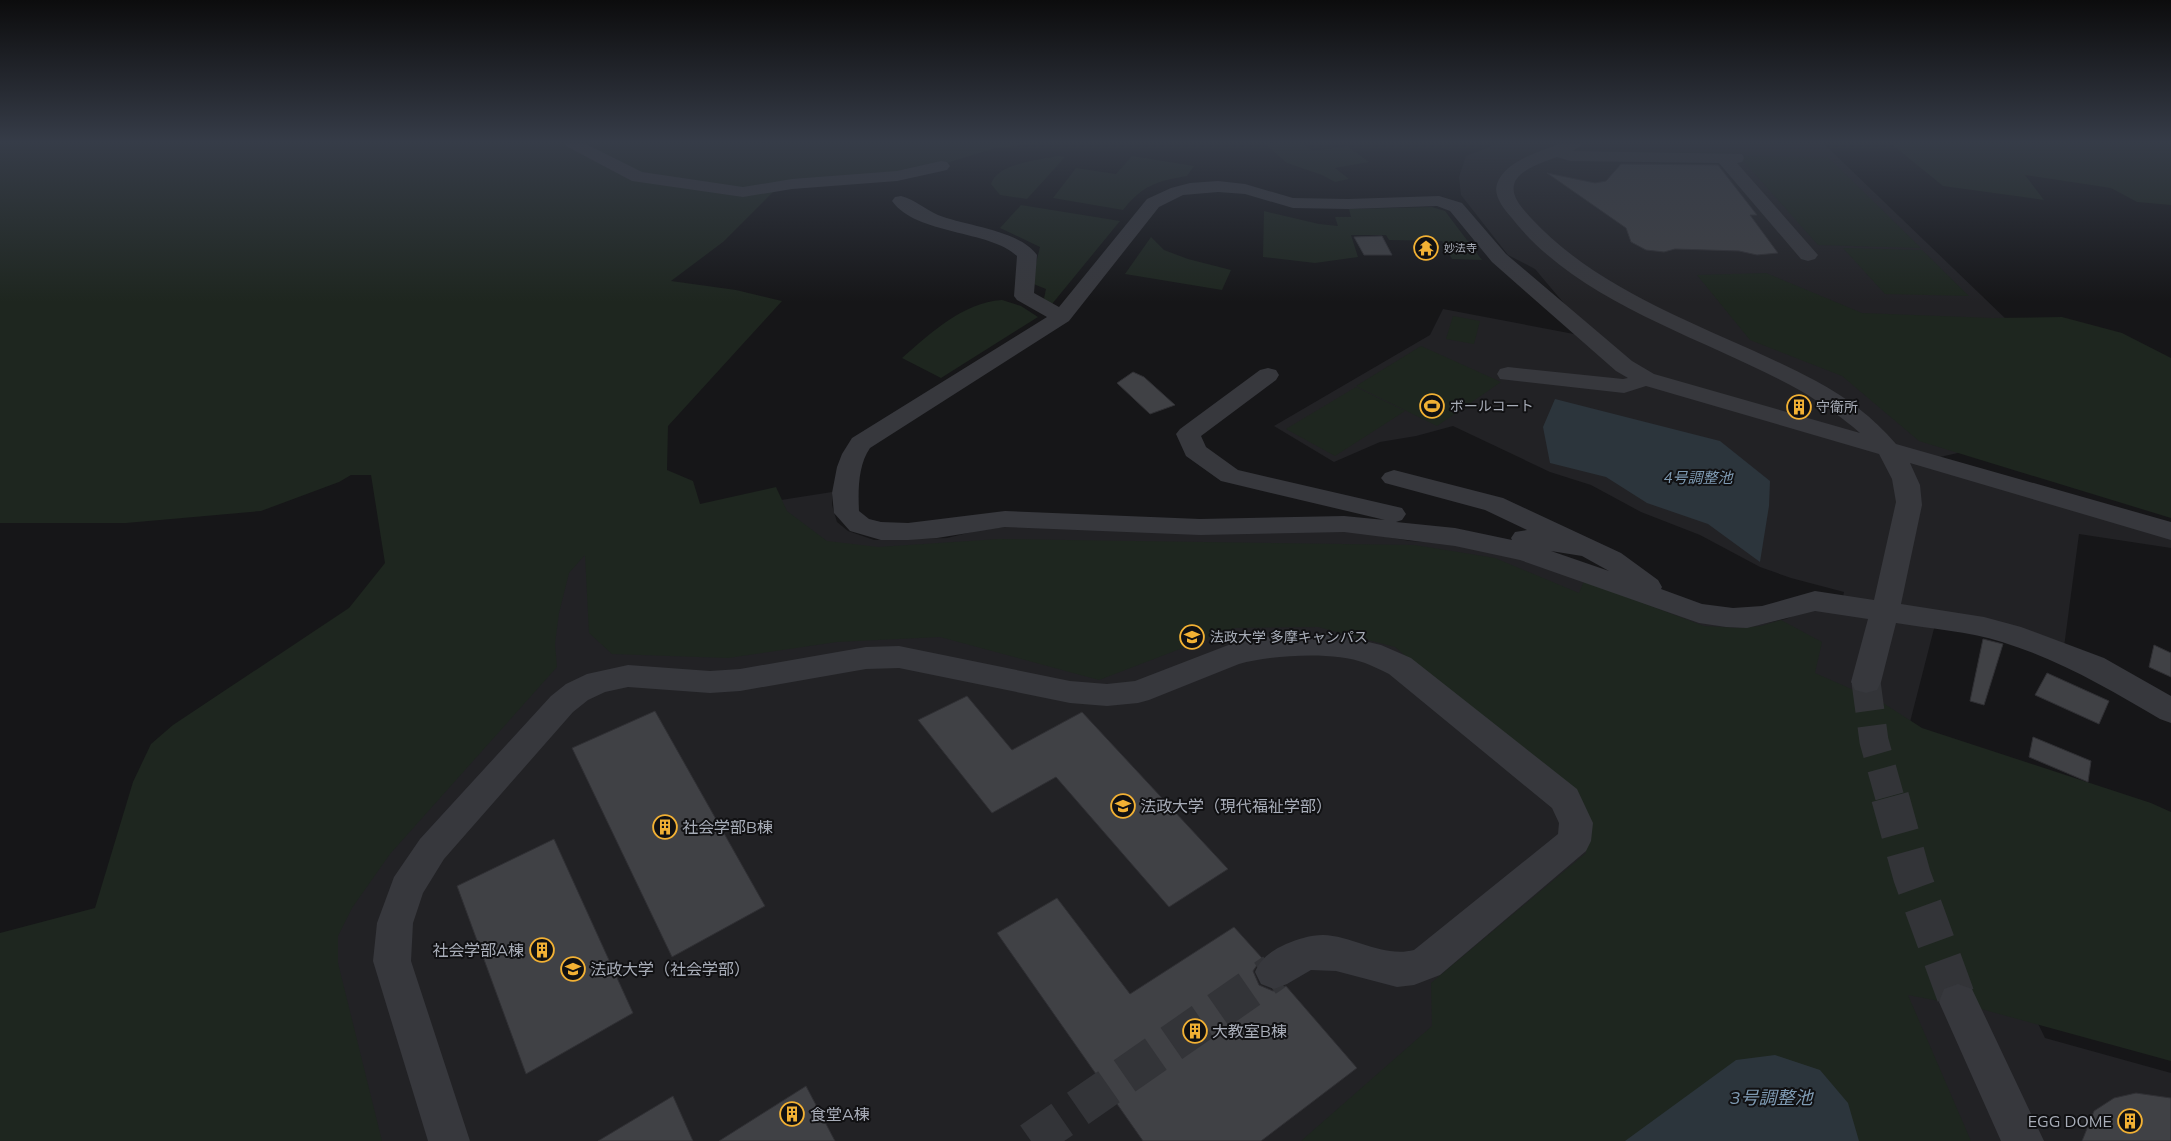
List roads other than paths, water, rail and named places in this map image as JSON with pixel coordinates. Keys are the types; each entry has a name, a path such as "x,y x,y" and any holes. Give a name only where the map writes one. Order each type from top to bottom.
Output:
{"street":[{"path":"1167,196 1154,203 1062,317 867,439 856,448 843,505 848,517 852,521 866,528 886,531 946,529 983,521 1014,519 1200,527 1344,524 1414,527 1587,548"},
{"path":"1269,196 1290,203 1439,201 1456,207 1499,258 1624,366 1646,379 2171,531"},
{"path":"1507,196 1511,205 1549,249 1588,277 1614,292 1808,386 1828,398 1869,429 1889,450 1905,479 1909,505 1897,566 1866,682"},
{"path":"1761,196 1808,255"},
{"path":"901,201 918,213 956,227 1007,242 1023,250 1027,255 1024,296 1062,317"},
{"path":"1508,374 1624,386 1646,379"},
{"path":"1268,375 1188,434 1196,451 1230,476 1414,527 1526,552 1699,613 1752,618 1777,613 1796,604 1815,601 1984,627 2011,634 2093,666 2171,711"},
{"path":"1394,478 1494,504 1612,560 1667,603"},
{"path":"449,1141 392,961 395,923 407,888 432,849 562,704 577,692 605,680 628,676 710,682 866,658 899,657 1070,692 1107,695 1138,692 1231,655 1254,649 1282,646 1339,646 1372,653 1400,666 1565,799 1576,823 1574,841 1427,963 1409,969 1392,968 1328,952 1311,952 1296,957 1274,972"},
{"path":"1958,1002 2023,1141"}],"water":[{"name":"4号調整池","path":"1555,399 1720,441 1770,481 1769,506 1760,562 1708,524 1647,503 1606,477 1550,463 1543,427"},
{"name":"3号調整池","path":"1775,1055 1820,1070 1848,1103 1859,1141 1625,1141 1736,1060"}],"tunnel":[{"path":"1866,682 1874,741 1890,798"},
{"path":"1890,797 1912,876 1958,1002"},
{"path":"1031,1141 1274,972"}],"place":[{"name":"妙法寺","path":"1426,248"},
{"name":"ボールコート","path":"1432,406"},
{"name":"守衛所","path":"1799,407"},
{"name":"法政大学 多摩キャンパス","path":"1192,637"},
{"name":"法政大学（現代福祉学部）","path":"1123,806"},
{"name":"社会学部B棟","path":"665,827"},
{"name":"社会学部A棟","path":"542,950"},
{"name":"法政大学（社会学部）","path":"573,969"},
{"name":"大教室B棟","path":"1195,1031"},
{"name":"食堂A棟","path":"792,1114"},
{"name":"EGG DOME","path":"2130,1121"}]}
